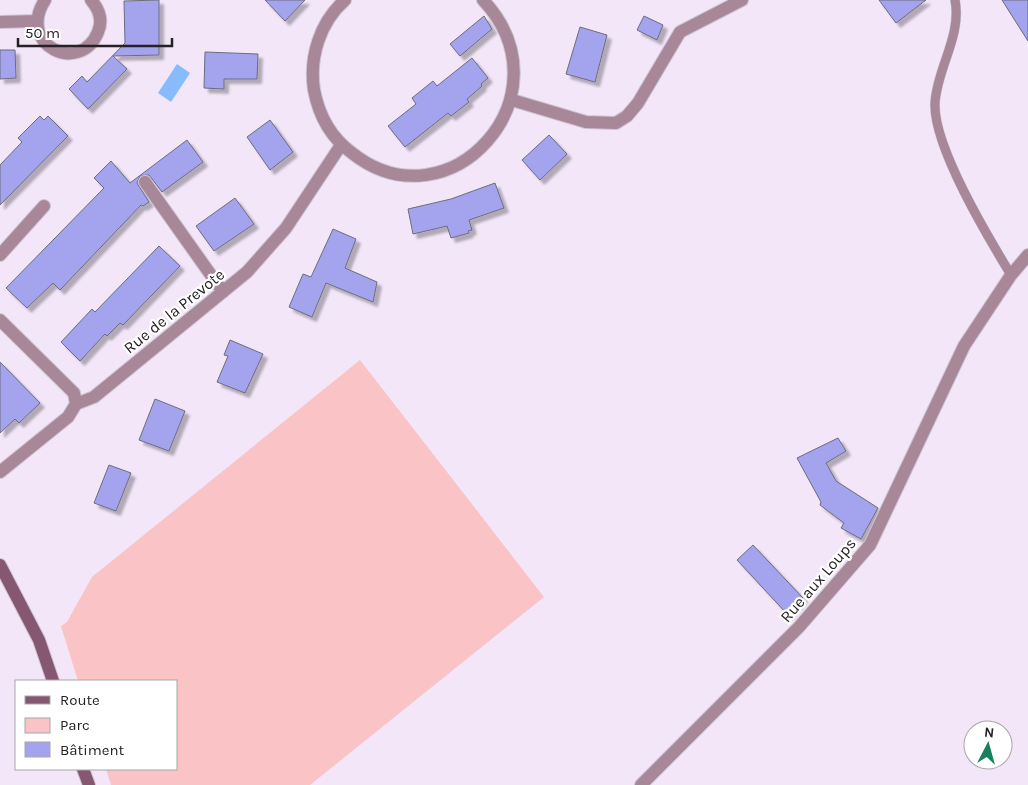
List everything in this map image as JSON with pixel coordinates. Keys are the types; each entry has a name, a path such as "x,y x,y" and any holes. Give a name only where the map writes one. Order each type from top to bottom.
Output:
{"street":[{"path":"45,0 39,9 36,21 38,32 44,42 53,50 65,53 87,48 95,39 100,17 91,0"},
{"path":"344,0 326,24 318,41 313,61 317,103 329,130 341,145 361,161 383,171 403,175 426,174 444,170 472,156 494,135 504,120 512,100 514,72 506,33 495,13 483,0"},
{"path":"512,100 586,122 616,124 627,116 638,103 680,32 742,0"},
{"path":"0,22 36,21"},
{"name":"Rue de la Prevote","path":"0,472 68,417 76,404 94,397 247,272 286,228 341,145"},
{"path":"145,182 223,292"},
{"path":"0,255 44,206"},
{"name":"Rue aux Loups","path":"641,785 799,627 870,545 964,346 1011,275 1028,255"},
{"path":"0,320 74,393 76,404"},
{"path":"0,565 39,640 53,680"},
{"path":"83,770 89,785"}],"lane":[{"path":"955,0 956,22 935,102 936,123 942,143 954,170 1011,275"}],"green space":[{"path":"360,360 544,597 310,785 111,785 106,770 178,770 178,680 78,680 61,626 67,622 92,577"}],"water":[{"path":"177,64 190,73 171,102 158,93"}],"building":[{"path":"159,0 159,55 113,56 127,69 88,109 69,89 82,76 87,82 125,43 124,1"},
{"path":"265,0 305,0 285,21"},
{"path":"879,0 926,0 896,23"},
{"path":"1002,0 1028,0 1028,41"},
{"path":"484,16 492,29 460,56 450,44"},
{"path":"644,16 663,25 657,40 637,30"},
{"path":"580,27 607,35 595,82 566,74"},
{"path":"0,50 15,50 16,78 0,79"},
{"path":"205,52 258,54 257,79 224,79 224,89 204,88"},
{"path":"472,58 488,78 481,84 482,86 467,99 469,102 451,116 448,113 405,147 388,126 416,104 412,98 433,81 437,86"},
{"path":"40,116 44,120 48,116 68,136 0,205 0,165 22,142 18,138"},
{"path":"270,120 293,152 270,170 247,137"},
{"path":"549,135 567,154 540,180 522,160"},
{"path":"187,140 203,162 162,192 149,175 140,176 137,183 149,202 143,206 141,205 60,290 53,283 27,308 6,288 104,188 94,178 111,161 130,183"},
{"path":"495,183 504,208 469,220 472,230 468,231 469,233 451,238 447,226 413,234 408,209 451,199"},
{"path":"235,198 254,224 214,251 196,226"},
{"path":"333,229 356,239 345,268 377,282 373,302 326,283 312,317 289,307 303,274 311,277"},
{"path":"159,246 180,266 123,325 120,323 107,336 105,334 80,361 61,342 92,309 95,312"},
{"path":"230,340 263,354 245,393 217,382 228,356 224,355"},
{"path":"0,362 40,403 19,423 15,419 0,433"},
{"path":"155,399 185,411 169,451 139,440"},
{"path":"838,438 846,451 826,463 836,481 878,508 861,539 841,528 844,523 820,505 821,502 797,458"},
{"path":"109,465 131,473 116,511 94,503"},
{"path":"753,545 803,598 788,615 737,560"}]}
